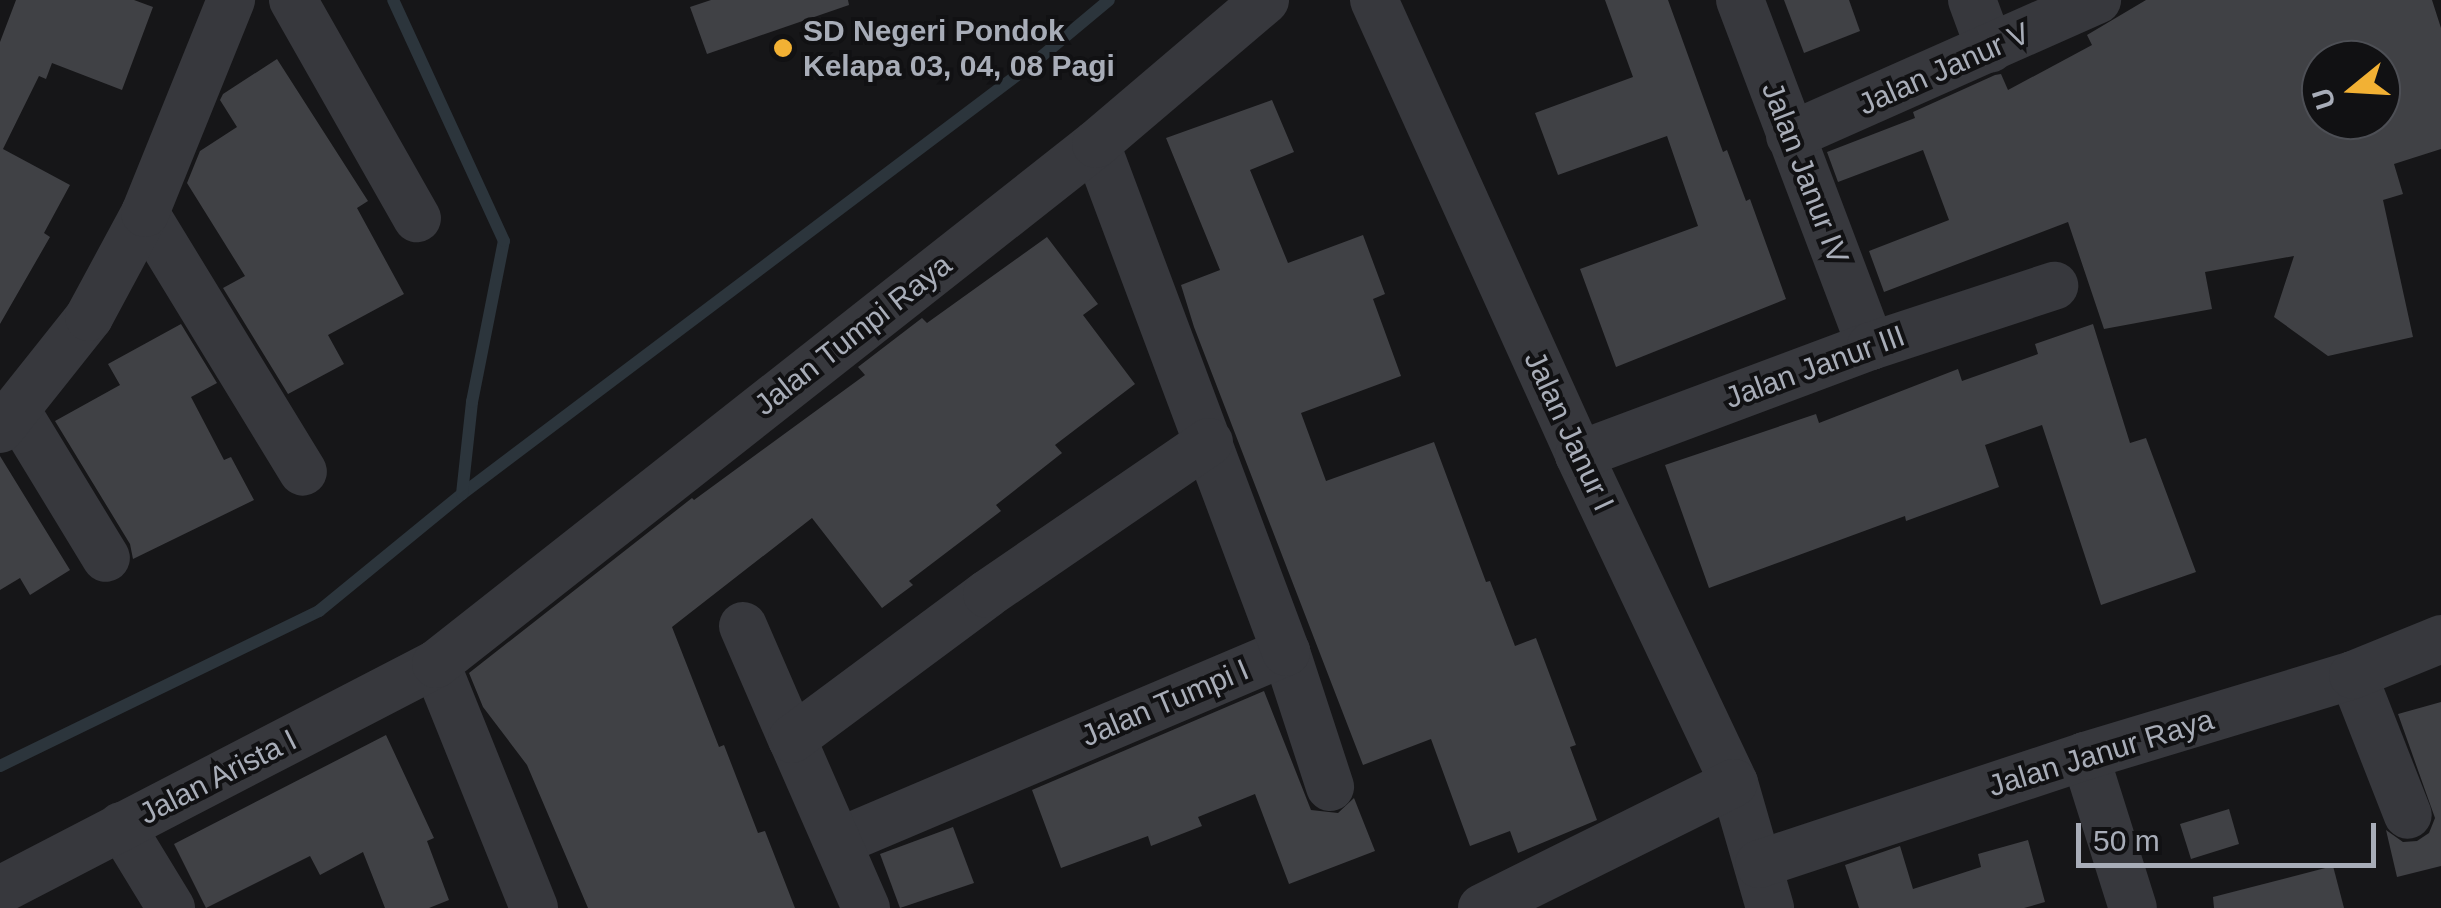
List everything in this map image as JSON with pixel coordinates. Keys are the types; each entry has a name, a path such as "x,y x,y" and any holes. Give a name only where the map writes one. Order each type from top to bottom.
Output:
{"street":[{"path":"106,558 8,420 89,317 146,214 230,0"},
{"path":"293,0 416,218"},
{"name":"Jalan Tumpi Raya","path":"436,664 1096,144 1265,0"},
{"name":"Jalan Janur I","path":"1374,0 1579,456 1734,783 1764,886"},
{"name":"Jalan Janur IV","path":"1740,0 1872,346"},
{"path":"1972,0 1990,49"},
{"name":"Jalan Janur V","path":"1790,136 2097,0"},
{"name":"Jalan Tumpi I","path":"838,842 1286,652 1096,144"},
{"path":"146,214 303,472"},
{"name":"Jalan Janur III","path":"1579,456 1872,346 2054,286"},
{"path":"792,739 987,594 1208,442"},
{"path":"743,626 866,908"},
{"name":"Jalan Janur Raya","path":"1764,886 2085,756 2353,675 2441,639"},
{"path":"1286,652 1330,787"},
{"path":"436,664 534,908"},
{"name":"Jalan Arista I","path":"0,890 436,664"},
{"path":"2353,675 2408,815"},
{"path":"2085,756 2133,908"},
{"path":"1482,908 1734,783"},
{"path":"121,826 171,908"}],"building":[{"path":"16,0 134,0 153,7 122,90 52,63 46,79 39,76 3,149 70,185 44,233 50,237 0,324 0,42"},
{"path":"711,0 848,0 849,5 707,54 690,7"},
{"path":"1605,0 1668,0 1723,152 1727,150 1746,201 1750,199 1786,299 1616,367 1580,269 1698,226 1667,136 1558,175 1535,113 1633,77"},
{"path":"1784,0 1849,0 1860,31 1804,53"},
{"path":"2146,0 2432,0 2441,28 2441,149 2394,164 2403,194 2383,200 2413,337 2328,356 2274,317 2294,256 2205,272 2212,309 2104,329 2068,222 1884,292 1869,251 1949,220 1923,150 1838,182 1827,152 1915,118 1913,112 1995,75 2001,74 2008,90 2092,45 2087,35"},
{"path":"277,59 368,201 357,208 404,294 328,335 344,364 288,394 223,288 245,276 187,183 200,151 237,127 220,100 223,94"},
{"path":"1272,100 1294,152 1250,170 1288,263 1363,235 1385,294 1373,299 1401,376 1301,413 1326,481 1434,442 1486,582 1490,581 1515,646 1536,638 1576,745 1570,747 1597,820 1518,853 1510,831 1470,846 1431,739 1363,765 1194,327 1181,285 1220,270 1166,138"},
{"path":"1047,237 1098,304 1083,315 1135,384 1055,445 1062,453 996,505 1001,511 909,581 913,585 882,608 812,518 672,627 719,747 724,745 758,833 765,831 795,908 588,908 527,765 483,707 469,673 692,498 865,375 858,367 922,318 927,323"},
{"path":"181,324 217,383 191,397 224,460 231,457 254,500 133,559 130,544 55,421 120,385 108,364"},
{"path":"2093,324 2130,443 2146,438 2196,572 2101,605 2042,425 1985,445 1999,487 1906,521 1905,516 1709,588 1665,465 1816,414 1819,423 1958,369 1962,381 2038,354 2035,344"},
{"path":"0,456 70,570 30,595 20,578 0,590"},
{"path":"1264,691 1311,810 1338,813 1354,798 1375,851 1289,884 1255,794 1198,817 1202,826 1151,846 1148,836 1061,868 1032,790"},
{"path":"2441,702 2441,866 2397,877 2386,830 2403,842 2417,841 2429,833 2435,818 2398,714"},
{"path":"386,735 434,838 427,841 449,900 429,908 385,908 363,852 320,875 310,856 206,908 174,844"},
{"path":"2229,809 2239,844 2191,859 2180,824"},
{"path":"953,827 974,883 900,908 880,854"},
{"path":"2028,840 2045,902 2024,908 1859,908 1845,865 1900,846 1913,889 1981,867 1978,854"},
{"path":"2333,866 2344,908 2214,908 2213,897"}],"waterway":[{"path":"0,766 319,611 462,494 472,402 504,241 393,0"},
{"path":"462,494 1036,61 1109,0"}],"place":[{"name":"SD Negeri Pondok Kelapa 03, 04, 08 Pagi","path":"783,48"}]}
